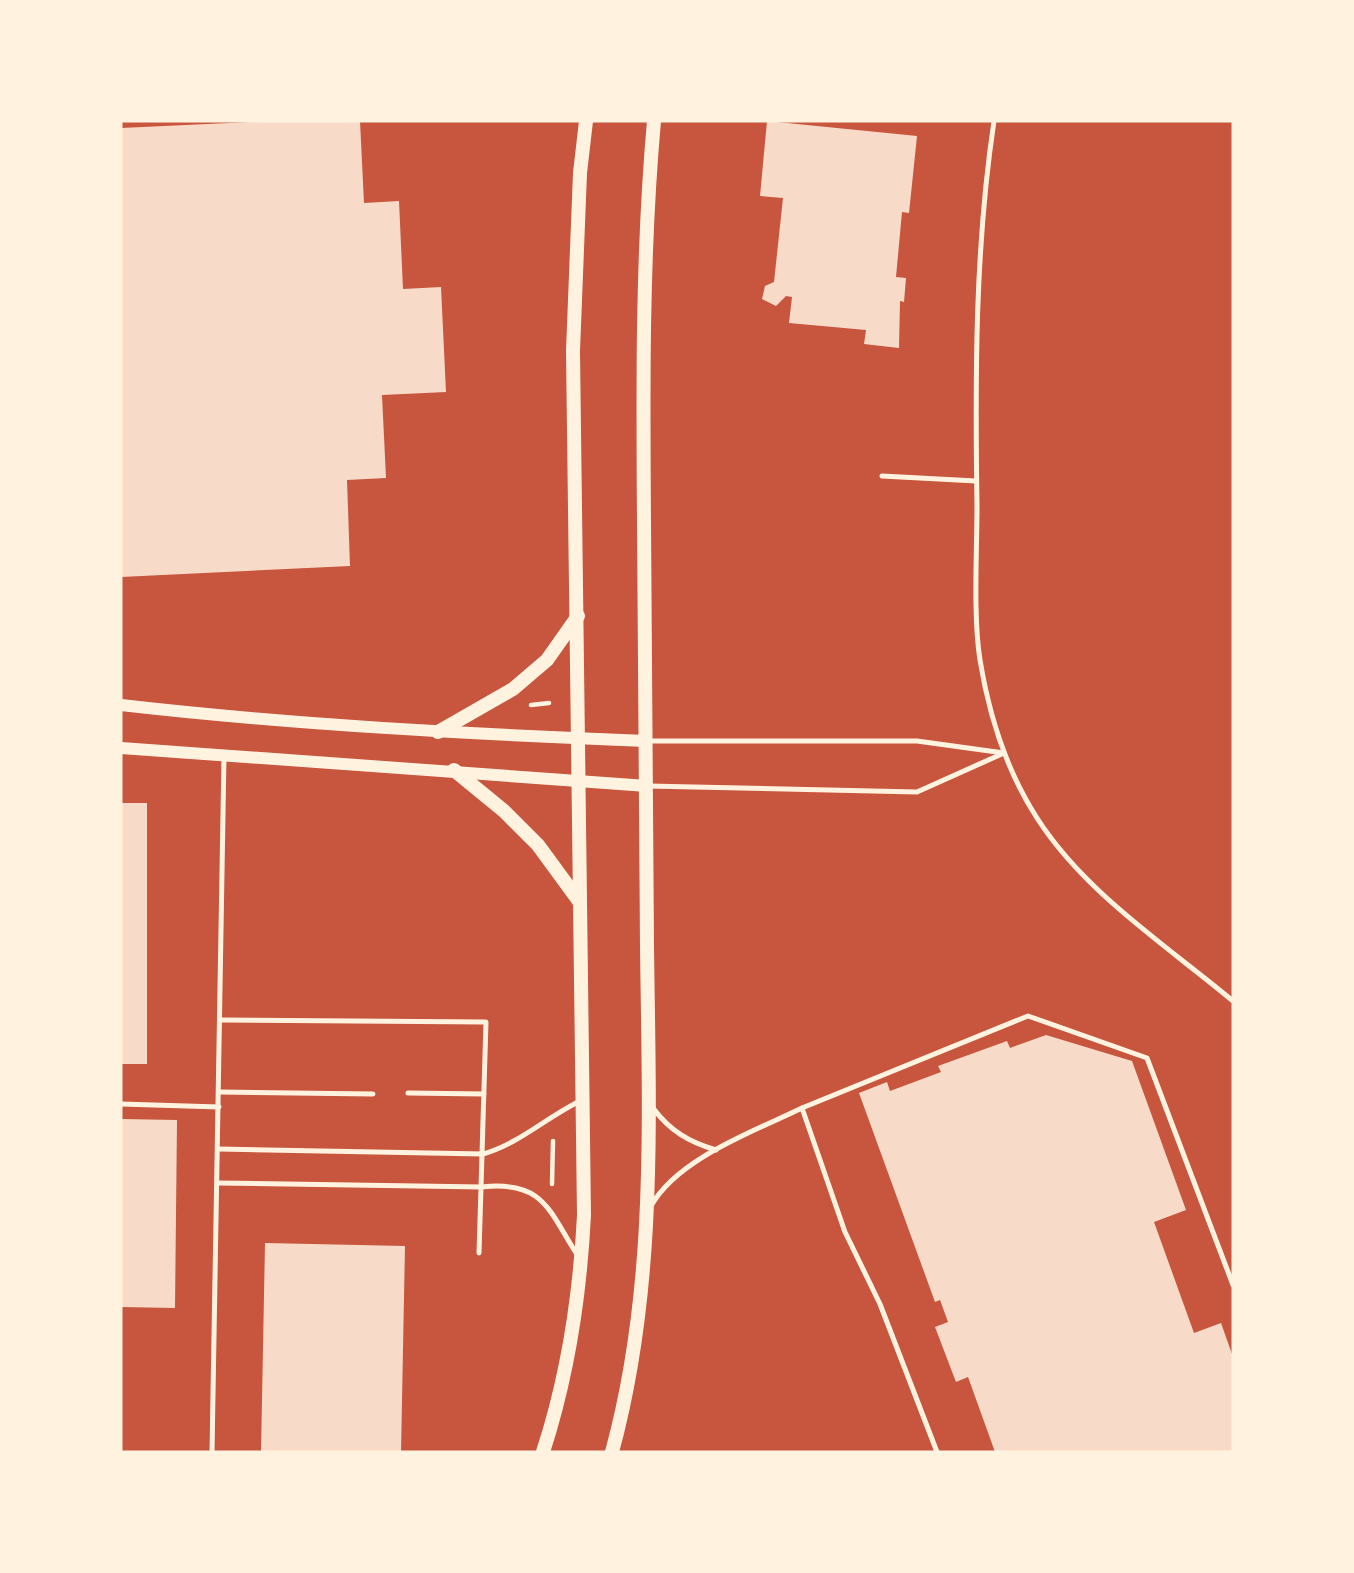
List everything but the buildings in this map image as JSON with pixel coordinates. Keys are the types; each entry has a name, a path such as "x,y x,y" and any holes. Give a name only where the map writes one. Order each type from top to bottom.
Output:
{"main road":[{"path":"543,1452 570,1352 582,1261 583,1099 576,738 578,616 573,351 580,173 586,121"},
{"path":"612,1452 638,1331 646,1260 649,1101 644,353 648,179 654,121"},
{"path":"438,732 513,689 547,660 578,616"},
{"path":"454,770 538,845 579,901"}],"street":[{"path":"121,705 225,717 438,732 646,741"},
{"path":"121,748 647,786"}],"lane":[{"path":"994,121 979,244 976,481 980,656 988,703 1018,788 1038,821 1090,881 1157,941 1233,1001"},
{"path":"882,476 976,481"},
{"path":"646,741 917,741 1004,753"},
{"path":"647,786 917,792 1004,753"},
{"path":"212,1452 225,755"},
{"path":"646,1214 670,1184 716,1150 803,1108 1028,1016 1147,1058 1233,1285"},
{"path":"221,1020 486,1021 480,1252"},
{"path":"220,1092 373,1094"},
{"path":"408,1093 484,1094"},
{"path":"219,1149 483,1154 502,1149 552,1114 583,1099"},
{"path":"649,1101 670,1128 693,1143 716,1150"},
{"path":"121,1104 219,1107"},
{"path":"803,1108 845,1233 880,1304 937,1452"},
{"path":"218,1183 508,1184 550,1207 582,1261"}],"path":[{"path":"552,1187 553,1133"}]}
